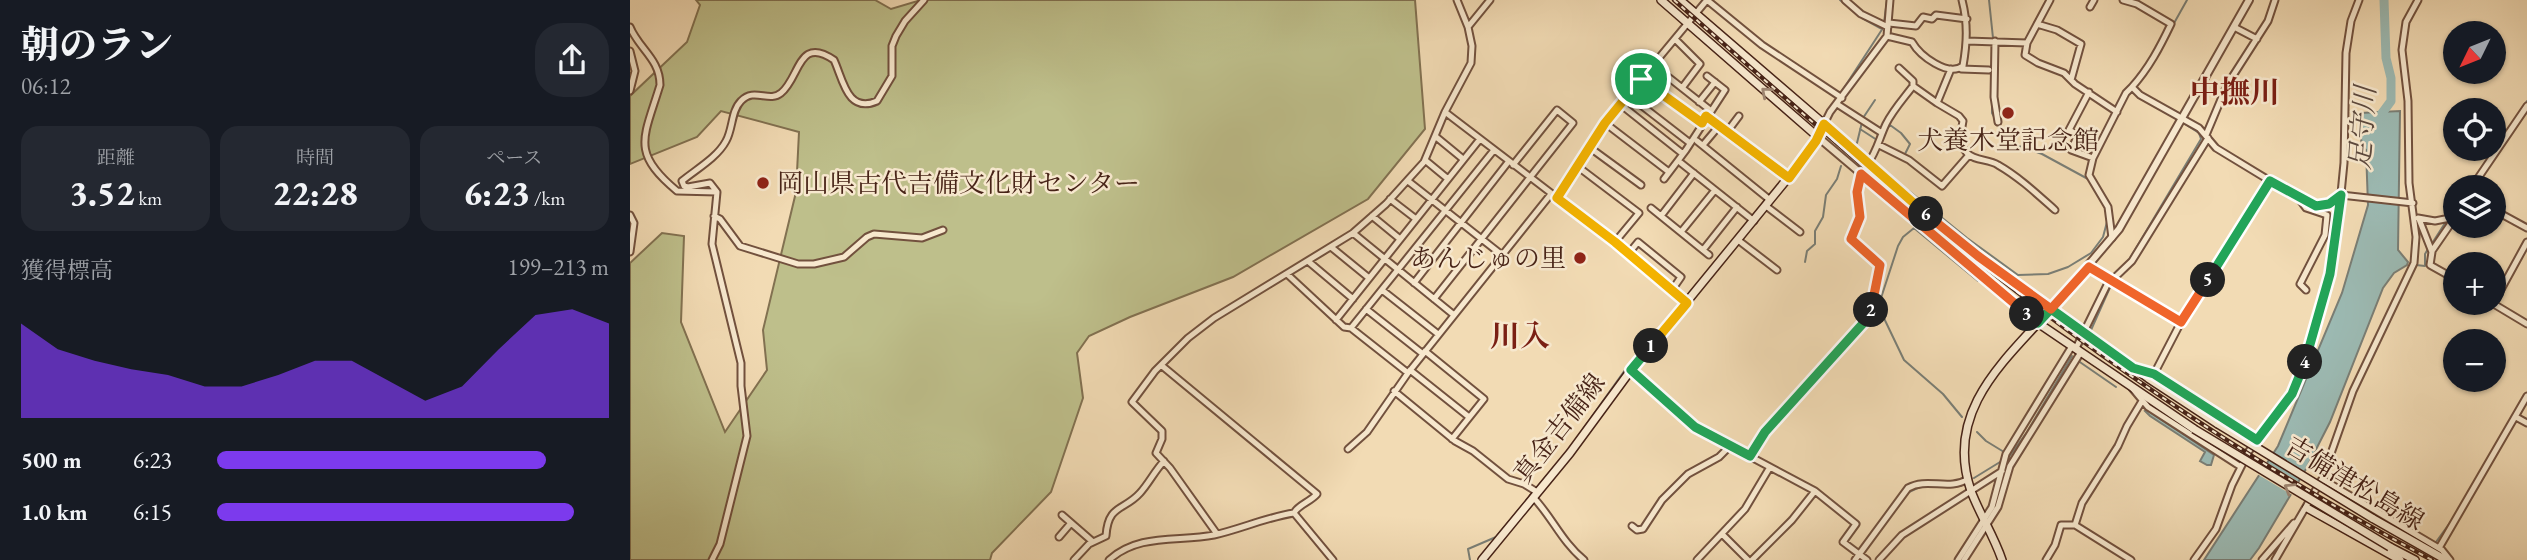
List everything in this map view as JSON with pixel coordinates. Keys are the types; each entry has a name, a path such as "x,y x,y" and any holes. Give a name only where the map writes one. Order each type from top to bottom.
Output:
{"main road":[{"path":"1661,0 1818,136"},
{"path":"1679,0 1824,124"},
{"name":"真金吉備線","path":"1482,560 1535,492 1570,453 1685,301 1738,240 1751,219 1818,136 1824,124"},
{"path":"2002,560 1968,479 1965,438 1975,402 1993,374 2051,309"},
{"name":"吉備津松島線","path":"2051,309 2218,424 2372,518 2448,560"},
{"name":"吉備津松島線","path":"2038,323 2076,353 2194,429 2414,560"},
{"path":"2307,508 2400,560"}],"street":[{"path":"712,560 720,544 747,436 741,363 712,244 717,192 710,183 685,187 682,181 694,174 725,143 741,100 752,94 771,96 781,93 802,59 815,52 834,60 850,98 864,104 877,101 892,76 892,46 896,36 924,0"},
{"path":"1217,534 1156,453 1162,439 1162,431 1132,402 1161,365 1188,338 1214,318 1353,233 1408,181 1424,160 1471,63 1472,46 1468,27 1457,0"},
{"path":"1468,27 1490,0"},
{"path":"1348,449 1367,432 1394,391 1438,334 1554,196 1605,123 1707,0 1762,46 1840,97"},
{"path":"1845,0 1878,24 1916,26 1923,18 1932,19 1936,15 1966,19"},
{"path":"1890,0 1887,36 1840,97 1824,124 1867,164 1978,256 2051,309 2112,239 2249,0"},
{"path":"1959,69 1963,66 1967,41 1962,0"},
{"path":"2039,0 2049,3 2027,43 2024,51 2027,57 2064,73 2116,112"},
{"path":"2090,7 2094,0"},
{"path":"2112,239 2108,207 2089,175 2093,158 2126,93 2133,89 2154,59 2171,24 2123,0"},
{"path":"1879,560 1902,535 1972,492 2007,465 2076,353 2110,279 2132,261 2207,136 2227,85 2268,22 2276,0"},
{"path":"2194,560 2216,529 2241,467 2300,379 2330,274 2342,195 2346,53 2351,22 2359,0"},
{"path":"2262,560 2307,508 2322,479 2360,374 2412,270 2416,249 2409,183 2408,101 2402,50 2406,22 2418,0"},
{"path":"2037,24 2057,30 2081,44 2071,80"},
{"path":"630,27 640,44 653,57 660,75 660,85 643,148 647,162 677,191 717,192"},
{"path":"2234,27 2257,39"},
{"path":"1887,36 1913,42 1919,53 1936,64 1951,69 1989,70"},
{"path":"1675,39 1700,64 1682,88"},
{"path":"1967,41 2027,43"},
{"path":"1994,41 1994,97 1998,122"},
{"path":"630,51 635,71 630,91"},
{"path":"1653,65 1699,102 1719,126 1787,176"},
{"path":"1867,164 1887,121 1913,86 1913,81 1899,68"},
{"path":"1937,103 1951,69"},
{"path":"1697,143 1702,123 1725,90 1707,76"},
{"path":"1641,79 1702,123"},
{"path":"1699,102 1715,82"},
{"path":"1913,86 1959,116 1963,121 1961,141 1969,155 1996,163 2055,210"},
{"path":"2133,89 2199,128 2216,148 2308,204 2323,207 2342,195 2411,203"},
{"path":"2089,92 2069,130 2078,135 2071,150 2093,158"},
{"path":"1628,95 1697,143 1768,200 1800,232"},
{"path":"1620,104 1683,155"},
{"path":"1837,104 1882,133"},
{"path":"2480,175 2527,106"},
{"path":"1414,283 1557,110 1573,123 1434,299"},
{"path":"1446,112 1629,253 1685,301"},
{"path":"1727,132 1739,116"},
{"path":"1605,123 1669,172"},
{"path":"1664,180 1683,155 1719,126"},
{"path":"1435,136 1464,159"},
{"path":"1818,136 2038,323"},
{"path":"1336,320 1480,139"},
{"path":"1879,143 1909,160 1942,186 1969,155"},
{"path":"1589,147 1641,185"},
{"path":"1351,328 1494,150"},
{"path":"1424,160 1448,179"},
{"path":"1681,163 1751,219"},
{"path":"1577,166 1639,214 1615,242"},
{"path":"1661,216 1694,173"},
{"path":"1750,456 1765,432 1869,315 1880,265 1851,239 1860,217 1857,192 1861,174"},
{"path":"1408,181 1502,255"},
{"path":"2154,374 2181,322 2270,181"},
{"path":"1681,232 1715,190"},
{"path":"1390,199 1416,219"},
{"path":"2300,199 2306,208 2327,215 2325,235 2300,284 2306,290"},
{"path":"1703,250 1737,207"},
{"path":"1651,208 1709,255"},
{"path":"2414,213 2431,249 2430,265 2443,272"},
{"path":"630,215 634,223 630,252"},
{"path":"714,216 720,219 740,246 798,264 814,264 844,257 874,234 922,238 943,230"},
{"path":"1372,216 1400,239"},
{"path":"2506,216 2527,228"},
{"path":"2419,219 2443,220"},
{"path":"2431,249 2443,232"},
{"path":"1353,233 1454,315"},
{"path":"1738,240 1776,270"},
{"path":"1629,253 1638,242 1681,277 1672,290"},
{"path":"2506,280 2527,242"},
{"path":"1331,247 1369,278"},
{"path":"1308,262 1353,299"},
{"path":"2089,267 2181,322"},
{"path":"1287,274 1344,327 1351,328 1469,417"},
{"path":"1382,290 1438,334"},
{"path":"1366,309 1484,399 1452,439"},
{"path":"2506,311 2527,324"},
{"path":"1958,560 1998,507 2007,465 2006,453 2076,353"},
{"path":"1109,560 1125,547 1147,540 1217,534 1294,513 1317,494 1161,365"},
{"path":"2133,368 2154,374 2257,440"},
{"path":"1631,370 1695,427 1815,491 1856,524 1843,542 1860,557 1908,488 1920,484 1956,485 1968,479"},
{"path":"2132,388 2142,401 2241,467"},
{"path":"1394,391 1452,439 1494,466 1508,479 1535,492 1569,546 1584,560"},
{"path":"2439,548 2527,396"},
{"path":"2075,525 2082,503 2118,446 2142,401"},
{"path":"2516,417 2527,423"},
{"path":"1632,526 1637,530 1643,529 1662,500 1688,474 1719,457 1730,446"},
{"path":"1074,560 1093,542 1106,536 1110,517 1136,497 1164,461"},
{"path":"1697,560 1745,509 1770,467"},
{"path":"1964,560 1986,523 2002,471"},
{"path":"2322,479 2439,548 2448,560"},
{"path":"1722,534 1750,560 1792,520 1815,491"},
{"path":"1294,513 1333,560"},
{"path":"1062,515 1093,542"},
{"path":"2275,560 2301,516"},
{"path":"1059,537 1071,523"},
{"path":"2046,560 2062,525 2075,525 2131,560"},
{"path":"1703,553 1710,560"}],"green space":[{"path":"696,0 875,0 891,9 921,0 1415,0 1425,129 1368,199 1233,277 1089,336 1077,353 1083,398 1051,492 992,553 990,560 630,560 630,263 662,233 684,236 681,322 725,432 767,370 763,330 796,192 799,132 721,111 697,137 630,164 630,96 687,42 700,5"}],"water":[{"path":"2400,111 2398,250 2408,262 2407,265 2394,273 2383,288 2330,422 2306,469 2259,548 2250,560 2204,560 2278,446 2342,293 2368,205 2366,150 2362,146 2358,116 2360,113"},
{"path":"2145,411 2214,455 2211,465 2200,461 2205,452 2150,416"}],"pier":[{"path":"2264,461 2302,484 2294,496 2257,474"}],"waterway":[{"path":"1840,0 1858,15"},
{"path":"1884,23 1887,0"},
{"path":"1989,0 1993,38"},
{"path":"2173,25 2187,0"},
{"name":"足守川","path":"2380,120 2391,101 2384,0"},
{"path":"1862,18 1882,29"},
{"path":"1840,94 1883,28"},
{"path":"1992,82 1992,113 2006,139 2042,154 2088,179"},
{"path":"1857,143 1863,118 1875,100"},
{"path":"2477,175 2527,101"},
{"path":"2148,103 2175,118"},
{"path":"2129,260 2201,139 2199,133 2185,124"},
{"path":"1887,129 1890,125 1910,144 1904,156"},
{"path":"1860,129 1877,140"},
{"path":"1795,164 1805,148"},
{"path":"1805,262 1807,251 1815,244 1815,231 1823,217 1826,195 1837,179 1841,166"},
{"path":"1926,170 1938,180"},
{"path":"1909,191 2018,275 2048,274 2068,267 2091,253 2103,237 2107,222"},
{"path":"2104,204 2107,216"},
{"path":"2431,245 2443,226"},
{"path":"1962,417 1943,394 1904,360 1881,312 1881,298 1898,246 1903,237 1914,228 1978,281"},
{"path":"2416,265 2425,266 2428,249"},
{"path":"2091,330 2112,283"},
{"path":"1583,429 1625,370 1665,323"},
{"path":"2081,346 2086,338"},
{"path":"2009,457 2072,356"},
{"path":"2074,358 2116,387"},
{"path":"1977,432 2004,452"},
{"path":"1974,478 2000,462"},
{"path":"2002,483 2008,465"},
{"path":"1470,560 1468,549 1496,537 1550,472"},
{"path":"1909,492 1922,486 1961,486"},
{"path":"2436,542 2452,520"}],"railway":[{"path":"1674,0 1899,196 1991,272 2085,343 2181,410 2279,473 2432,560"}],"place":[{"name":"犬養木堂記念館","path":"2008,113"},
{"name":"岡山県古代吉備文化財センター","path":"763,183"},
{"name":"あんじゅの里","path":"1580,258"}],"district":[{"name":"中撫川","path":"2235,91"},
{"name":"川入","path":"1520,335"}],"route":[{"path":"1641,79 1605,123 1557,198 1615,242 1687,303 1631,370 1695,427 1750,456 1765,432 1869,315 1880,265 1851,239 1860,217 1857,192 1861,174 2038,323 2051,309 2133,368 2154,374 2257,440 2292,394 2300,379 2330,274 2341,195 2323,207 2316,206 2270,181 2181,322 2089,267 2051,309 1930,218 1824,124 1816,141 1789,178 1706,116 1702,123 1641,79"}]}
